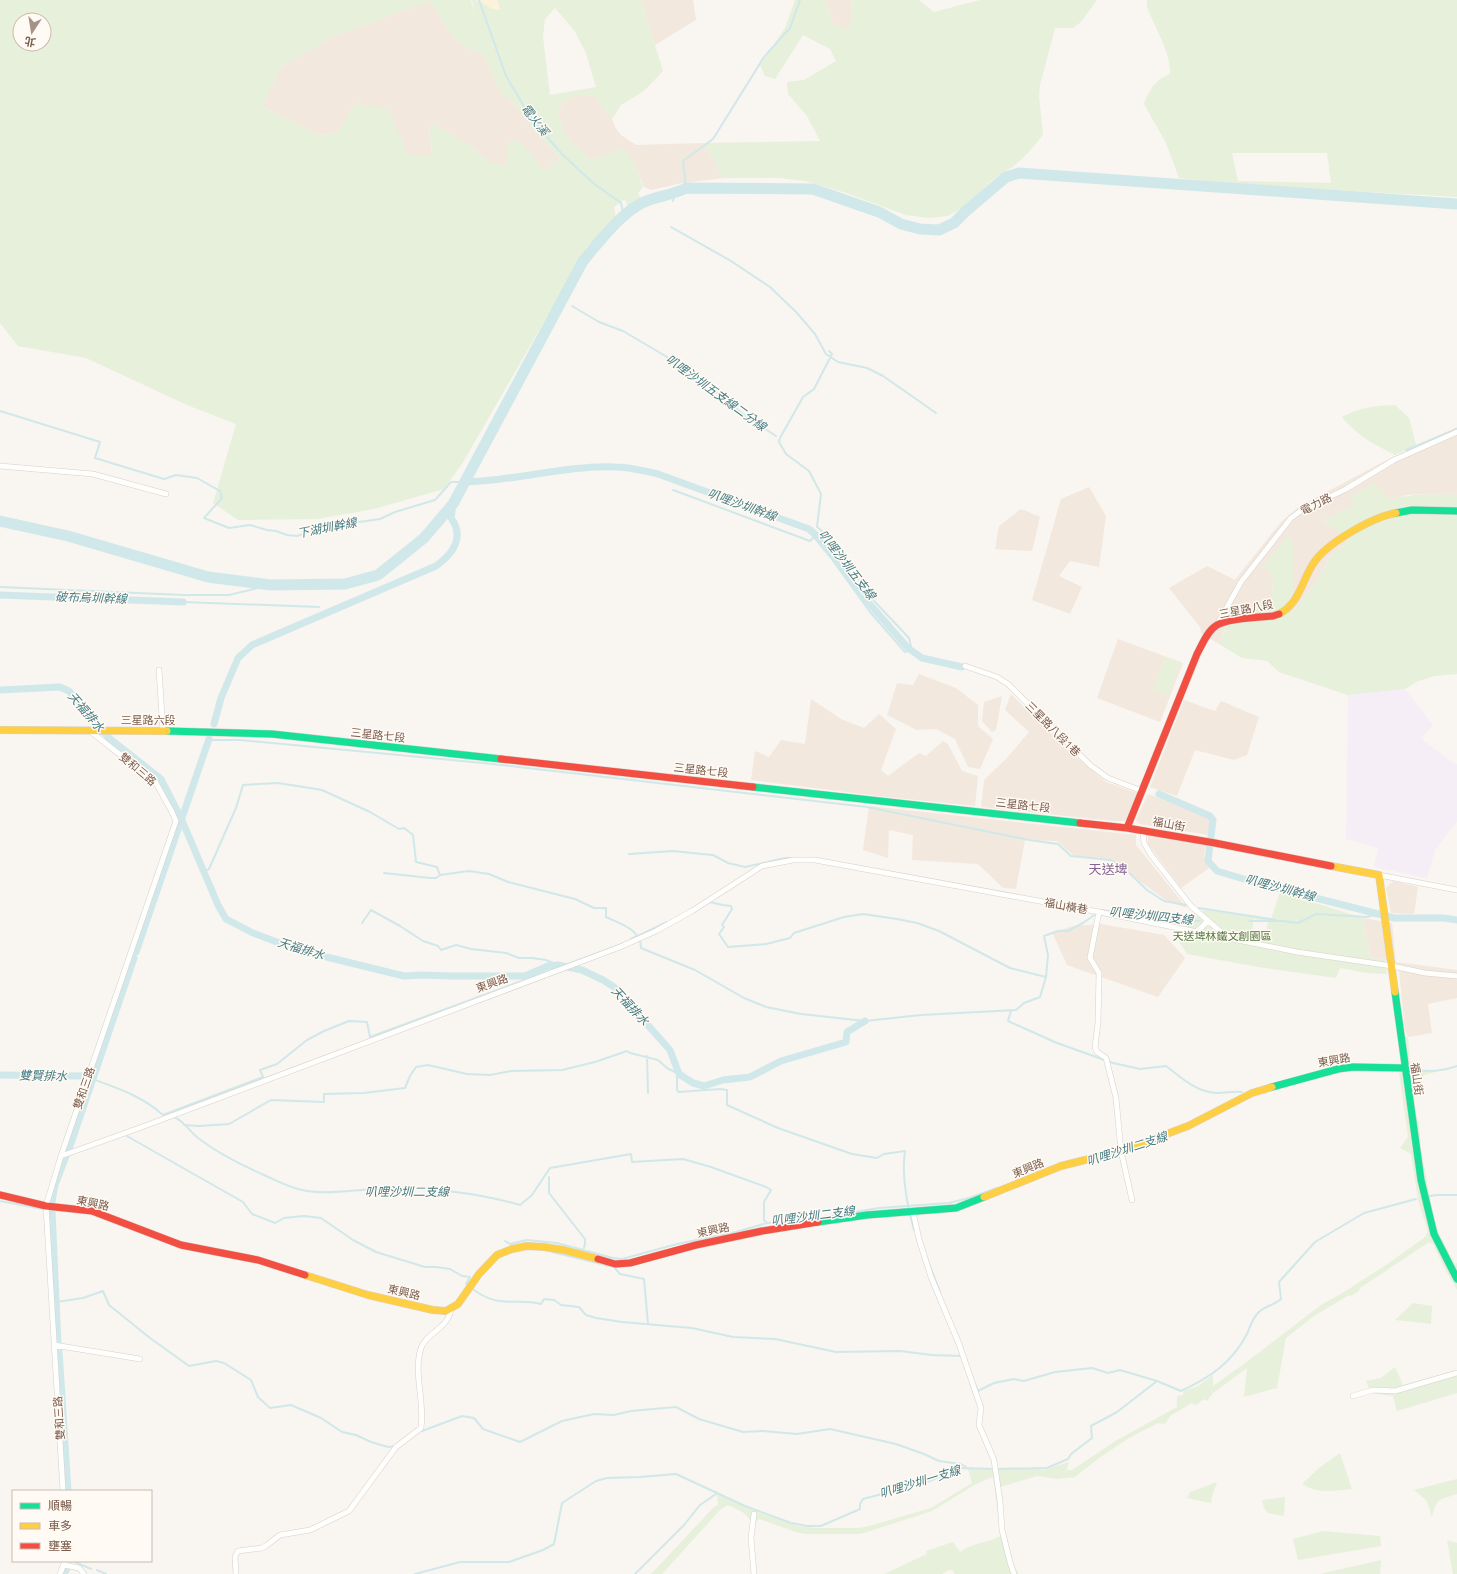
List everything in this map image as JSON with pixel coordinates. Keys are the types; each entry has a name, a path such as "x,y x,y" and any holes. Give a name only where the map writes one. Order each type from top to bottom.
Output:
{"street":[{"name":"電力路","path":"1217,625 1241,582 1291,518 1302,510 1346,489 1394,460 1457,432"},
{"path":"0,466 93,474 166,494"},
{"name":"三星路八段","path":"1127,828 1197,654 1209,633 1217,625 1235,620 1273,616 1282,612 1291,605 1301,589 1313,563 1324,551 1352,531 1384,515 1412,510 1457,511"},
{"name":"三星路八段1巷","path":"965,666 996,677 1008,684 1090,765 1108,778 1142,791"},
{"path":"159,670 163,731"},
{"name":"三星路六段","path":"0,730 163,731 272,734"},
{"name":"雙和三路","path":"63,1490 51,1207 61,1156 176,821 156,783 90,731"},
{"name":"三星路七段","path":"272,734 1127,828"},
{"name":"福山街","path":"1127,828 1207,841 1379,875 1418,1164 1424,1198 1434,1234 1457,1279"},
{"path":"1143,830 1144,843 1151,855 1191,906 1228,938"},
{"name":"福山橫巷","path":"762,866 793,860 815,860 1099,912 1297,952 1392,966"},
{"name":"東興路","path":"61,1156 142,1127 620,947 656,931 692,911 762,866"},
{"path":"1379,875 1457,890"},
{"path":"1099,912 1090,958 1099,973 1098,1023 1095,1047 1097,1052 1106,1058 1116,1098 1121,1151 1132,1200"},
{"path":"1196,932 1208,920"},
{"path":"1392,966 1425,973 1457,976"},
{"name":"東興路","path":"0,1195 51,1207 92,1211 113,1218 152,1235 182,1245 258,1260 368,1295 433,1310 446,1311 451,1310 458,1304 488,1263 497,1255 512,1249 527,1246 544,1247 564,1250 615,1264 630,1263 696,1245 762,1231 867,1215 956,1208 1061,1166 1121,1151 1188,1126 1238,1099 1259,1091 1338,1069 1353,1067 1405,1068"},
{"path":"914,1212 919,1240 931,1277 959,1344 981,1408 979,1425 994,1460 1000,1501 1002,1530 1014,1574"},
{"path":"236,1574 235,1557 238,1551 268,1546 280,1535 310,1530 349,1511 396,1447 421,1428 419,1369 421,1347 444,1324 451,1310"},
{"path":"58,1346 140,1359"},
{"path":"1353,1396 1373,1390 1395,1391 1457,1373"},
{"path":"754,1514 751,1538 754,1574"},
{"path":"60,1574 66,1565 79,1568 84,1574"}],"shaded area":[{"path":"641,0 693,0 696,20 655,45"},
{"path":"826,0 851,0 852,14 850,30 833,25"},
{"path":"430,1 454,39 485,57 491,72 505,97 515,106 560,159 545,170 507,142 507,166 490,163 469,145 428,127 433,157 409,156 356,103 338,133 319,136 262,106 281,67 334,36"},
{"path":"575,96 594,96 612,119 615,127 621,135 636,145 703,143 724,178 682,183 651,190 644,187 634,163 590,160 564,132 558,114 563,101"},
{"path":"1457,427 1457,495 1407,495 1390,500 1352,507 1322,522 1336,528 1348,542 1330,556 1319,578 1291,614 1285,610 1293,591 1293,575 1273,575 1272,597 1229,618 1219,644 1201,633 1200,627 1169,588 1207,566 1235,580 1281,522 1300,506 1385,461"},
{"path":"1089,487 1106,516 1099,567 1070,561 1059,576 1082,587 1070,614 1032,600 1061,499"},
{"path":"1021,509 1040,517 1032,551 995,549 999,526"},
{"path":"1118,639 1183,663 1160,722 1097,698"},
{"path":"919,674 956,688 978,705 978,726 993,739 980,769 968,767 955,739 936,729 917,730 887,715 897,683 913,685"},
{"path":"1405,689 1433,725 1421,739 1457,765 1457,821 1435,850 1427,878 1374,867 1378,848 1346,839 1348,695"},
{"path":"1011,694 1067,749 1106,782 1137,793 1126,821 981,807 984,780 1006,759 1029,732 1005,710"},
{"path":"1002,696 996,730 992,732 982,721 984,702"},
{"path":"811,699 841,719 864,728 879,714 896,729 881,770 888,776 919,753 926,756 943,741 948,744 962,771 978,776 975,806 878,796 751,780 755,751 769,757 781,740 805,744"},
{"path":"1184,700 1215,711 1221,701 1259,717 1247,755 1234,760 1195,750 1177,796 1150,787"},
{"path":"1148,794 1210,818 1208,835 1140,824 1136,820"},
{"path":"869,806 1136,835 1136,845 1187,908 1167,901 1115,863 1101,858 1074,856 1057,841 1025,840 1016,889 1003,888 978,864 912,860 913,835 889,830 888,858 863,850"},
{"path":"1148,836 1206,845 1204,856 1209,868 1181,888 1148,844"},
{"path":"1393,881 1418,887 1414,914 1391,913 1386,888"},
{"path":"1363,918 1392,923 1396,962 1457,970 1457,998 1428,1004 1432,1033 1408,1037 1405,1030 1399,971 1385,960 1370,957"},
{"path":"1101,924 1164,935 1185,958 1158,997 1067,965 1052,932 1074,926"}],"green space":[{"path":"0,0 471,0 475,16 472,0 479,1 492,8 500,10 497,0 641,0 663,71 644,91 621,105 612,119 594,96 575,96 563,101 558,114 564,132 590,160 624,148 634,163 643,187 638,193 642,200 628,208 625,199 614,207 616,217 615,222 587,247 462,464 444,489 374,509 317,519 238,520 213,503 236,424 187,405 86,358 18,346 0,323","holes":["430,1 454,39 485,57 495,82 505,97 515,106 560,159 545,170 518,140 507,142 507,166 490,163 469,145 437,126 428,126 433,156 409,156 388,109 356,103 338,133 319,136 262,106 281,67 334,36","555,8 574,30 586,53 596,87 550,95 543,37 545,19"]},
{"path":"795,0 826,0 833,25 850,30 852,14 851,0 919,0 934,12 980,0 1097,0 1081,22 1073,28 1055,28 1040,85 1039,95 1043,135 1027,154 1014,166 995,178 962,208 948,216 928,218 906,215 843,192 805,181 780,178 724,178 703,143 820,141 807,116 788,94 787,82 804,80 836,61 830,49 803,35 775,79 765,76 760,65 785,28"},
{"path":"1147,0 1457,0 1457,197 1283,187 1179,178 1166,143 1144,104 1154,85 1170,73 1168,56 1147,7","holes":["1232,153 1327,153 1331,183 1238,181"]},
{"path":"1395,405 1409,418 1416,445 1395,455 1366,439 1351,427 1342,417 1368,408"},
{"path":"1374,483 1390,500 1415,495 1457,495 1457,674 1435,676 1418,681 1405,689 1348,695 1279,672 1267,661 1242,658 1219,644 1235,606 1251,608 1272,597 1273,575 1263,565 1290,535 1294,555 1293,591 1285,609 1291,614 1319,578 1330,556 1348,542 1336,528 1322,522 1352,507 1352,496"},
{"path":"1165,657 1181,663 1168,696 1153,690"},
{"name":"天送埤林鐵文創園區","path":"1280,892 1363,918 1370,957 1385,960 1387,974 1367,973 1340,968 1336,978 1258,967 1187,954 1175,935 1204,910 1271,919","holes":["1254,919 1268,922 1265,935 1252,932"]},
{"path":"1408,1037 1410,1062 1412,1068 1439,1071 1424,1075 1418,1080 1414,1094 1415,1111 1419,1123 1421,1149 1434,1220 1440,1236 1455,1264 1457,1263 1457,1290 1433,1244 1429,1242 1360,1288 1358,1292 1351,1296 1349,1295 1314,1316 1286,1338 1277,1388 1244,1397 1247,1368 1213,1393 1207,1401 1204,1399 1196,1405 1192,1403 1170,1416 1165,1424 1158,1423 1129,1438 1099,1458 1075,1477 1058,1479 1037,1476 1000,1487 1007,1545 1014,1567 1019,1574 955,1574 953,1571 949,1570 942,1574 884,1574 927,1554 926,1551 953,1542 960,1552 969,1547 1001,1536 993,1477 976,1484 932,1511 857,1534 805,1534 759,1519 752,1527 747,1515 728,1505 720,1510 662,1574 651,1574 713,1508 718,1505 717,1494 755,1511 798,1526 817,1528 856,1528 866,1527 931,1508 972,1483 968,1469 1031,1468 1044,1470 1069,1462 1067,1470 1072,1470 1117,1440 1177,1407 1177,1396 1183,1395 1184,1391 1198,1386 1213,1375 1213,1386 1321,1305 1386,1265 1424,1238 1428,1232 1418,1200 1411,1154 1400,1148 1408,1137 1399,1072 1399,1065 1401,1065 1398,1038"},
{"path":"1413,1303 1432,1306 1431,1324 1395,1320"},
{"path":"1395,1367 1403,1385 1457,1370 1457,1393 1397,1411 1393,1396 1371,1393 1366,1381 1381,1378"},
{"path":"1340,1453 1352,1489 1320,1491 1302,1484 1319,1468"},
{"path":"1457,1479 1457,1494 1440,1500 1435,1506 1432,1517 1427,1501 1414,1490"},
{"path":"1217,1482 1211,1503 1187,1498 1190,1492"},
{"path":"1285,1497 1284,1516 1268,1513 1264,1508 1262,1500"},
{"path":"1323,1531 1380,1536 1381,1546 1298,1560 1293,1539"},
{"path":"1447,1540 1457,1543 1457,1574 1453,1574"},
{"path":"1381,1560 1380,1574 1320,1574"}],"sand":[{"path":"478,0 497,0 500,10 492,9"}],"waterway":[{"name":"電火溪","path":"479,0 506,76 525,108 539,128 563,155 593,183 621,203 624,216"},
{"path":"686,188 683,161 713,139 764,57 790,28 800,0"},
{"path":"0,521 68,536 208,577 271,585 345,584 378,575 424,538 453,504 583,261 610,229 634,208 652,199 675,193 686,188 813,189 879,212 901,224 920,229 939,230 954,223 1006,177 1019,173 1457,204"},
{"path":"673,201 675,194"},
{"path":"671,227 731,261 770,287 797,313 815,334 826,354 838,362 867,368 883,376 936,413"},
{"name":"叭哩沙圳五支線二分線","path":"572,306 599,322 623,331 684,367 747,417 776,436"},
{"name":"叭哩沙圳五支線","path":"829,351 832,354 814,389 803,397 779,442 786,454 809,471 821,494 817,527 827,535 875,602 909,638 911,646 909,648"},
{"name":"下湖圳幹線","path":"0,411 100,442 95,458 164,479 176,475 197,478 220,491 222,498 204,518 229,528 250,525 287,535 297,536 324,527 380,519 395,512 435,500 451,482 465,482"},
{"path":"1406,450 1457,429"},
{"name":"叭哩沙圳幹線","path":"465,482 502,479 578,468 615,467 637,469 658,474 809,529 825,543 860,593 908,648 922,658 962,667"},
{"path":"673,490 810,541 814,537 870,612 905,652 907,651"},
{"path":"214,724 221,698 238,658 252,645 436,566 442,561 452,551 457,538 455,525 451,518 453,504"},
{"path":"0,587 183,595 229,595 271,585"},
{"name":"破布烏圳幹線","path":"0,595 183,602"},
{"path":"183,602 319,607"},
{"name":"天福排水","path":"0,690 60,687 69,691 109,738 161,779 181,818 218,905 226,919 253,933 298,950 404,976 525,976 548,966 558,965 582,970 614,987 670,1050 679,1074 693,1083 704,1086 723,1080 750,1077 781,1061 846,1042 847,1032 865,1021"},
{"path":"136,952 209,739"},
{"path":"209,740 240,740 483,763 867,807 1029,840 1058,844 1071,856 1111,860 1124,868 1147,890 1164,901 1186,905"},
{"path":"204,872 209,869 236,808 243,785 278,783 322,790 370,812 399,829 404,828 413,835 416,862 437,867 440,875 469,871 489,874 508,882 575,899 594,908 606,908 606,917 634,932 638,936 641,948 695,970 744,998 766,1007 801,1014 865,1021 921,1015 1016,1010 1024,1003 1040,997 1046,977"},
{"name":"叭哩沙圳幹線","path":"1159,794 1210,816 1213,820 1208,861 1217,871 1257,883 1394,918 1444,918 1457,920"},
{"path":"629,854 673,851 713,855 728,863 745,867 785,858 810,858"},
{"path":"384,873 430,878 436,878 440,875"},
{"path":"709,902 731,906 732,909 722,925 724,927 719,934 728,947 766,944 790,938 794,933 844,917 863,914 917,923 939,931 1010,968 1046,977 1048,955 1044,936 1058,931 1068,931 1097,913"},
{"path":"1199,908 1276,920"},
{"path":"362,923 371,910 423,941 438,946 441,950 456,945 471,949 506,953 519,958 546,960 558,965"},
{"name":"叭哩沙圳四支線","path":"1102,910 1174,920 1200,921"},
{"name":"叭哩沙圳四支線","path":"1249,921 1283,921 1298,923 1316,914 1367,917 1377,914"},
{"path":"638,936 667,922 668,923"},
{"path":"631,939 637,936"},
{"path":"95,1080 139,1098 163,1115 263,1077 260,1070 277,1064 307,1040 349,1021 367,1022 370,1037 622,944"},
{"path":"69,1149 134,958"},
{"path":"1011,1011 1008,1021 1057,1043 1113,1063 1140,1069 1166,1066 1197,1088 1218,1093 1242,1092"},
{"path":"184,1125 199,1126 229,1124 271,1100 324,1102 324,1094 364,1093 405,1088 416,1067 428,1065 467,1074 490,1075 511,1071 562,1070 595,1062 627,1051 658,1060 667,1068 677,1073 677,1090 679,1092 720,1089 727,1090 727,1105 778,1128 852,1154 877,1158 884,1154 905,1151 905,1191 914,1230"},
{"path":"647,1056 648,1093"},
{"name":"叭哩沙圳二支線","path":"1407,1070 1438,1071 1457,1066"},
{"name":"雙賢排水","path":"0,1075 85,1076"},
{"name":"叭哩沙圳二支線","path":"174,1117 198,1138 230,1159 285,1185 308,1191 337,1192 376,1189 449,1191 503,1200 520,1205 532,1195 550,1168 631,1154 632,1162 683,1159 711,1167 766,1187 771,1190 764,1202 764,1220 767,1223"},
{"path":"125,1135 243,1202 252,1214 275,1223 284,1218 304,1216 321,1218 353,1240 376,1252 425,1267 450,1269 462,1276 470,1277 466,1284 490,1299 505,1302 531,1302 541,1304 544,1299 554,1300 561,1305 579,1307 586,1315 596,1318 622,1322 692,1328 733,1337 775,1339 836,1352 900,1351 932,1355 961,1356"},
{"path":"52,1202 55,1185 66,1156"},
{"path":"549,1177 549,1193 585,1239 583,1251"},
{"path":"510,1244 527,1240 557,1243 622,1259 677,1244 736,1232 767,1223 818,1218 879,1208 949,1203 997,1188"},
{"name":"叭哩沙圳一支線","path":"1430,1196 1457,1195"},
{"name":"叭哩沙圳一支線","path":"975,1384 978,1391 994,1383 1014,1379 1024,1381 1055,1372 1092,1368 1108,1373 1120,1370 1157,1381 1181,1391 1201,1381 1227,1361 1241,1344 1256,1315 1263,1309 1281,1299 1279,1282 1315,1242 1364,1213 1416,1199"},
{"path":"0,1201 42,1209"},
{"path":"52,1211 58,1345"},
{"path":"505,1241 515,1247"},
{"path":"552,1252 614,1267 620,1274 644,1279 648,1324"},
{"path":"928,1261 940,1292"},
{"path":"56,1302 83,1298 103,1291 109,1305 150,1338 189,1366 216,1361 224,1363 251,1380 258,1397 270,1408 291,1405 321,1418 342,1432 356,1435 371,1442 388,1447 396,1446"},
{"path":"59,1351 68,1490"},
{"name":"叭哩沙圳一支線","path":"415,1574 460,1562 509,1562 543,1550 554,1544 562,1503 596,1481 607,1478 676,1474 745,1506 791,1523 807,1526 821,1526 860,1509 860,1504 863,1499 927,1482 961,1468 1047,1468 1068,1459 1071,1454 1092,1438 1091,1426 1117,1412 1157,1381"},
{"path":"422,1431 462,1416 474,1418 483,1429 520,1442 562,1421 594,1414 614,1415 631,1411 676,1407 699,1419 743,1432 763,1431 797,1434 830,1429 896,1444 939,1461 961,1464 966,1467"},
{"path":"635,1574 684,1525 700,1505 716,1494 716,1492"},
{"name":"叭哩沙圳一支線","path":"75,1562 91,1569"},
{"path":"64,1574 67,1568"},
{"name":"叭哩沙圳一支線","path":"97,1570 106,1574"}],"traffic: fast":[{"path":"1396,513 1412,510 1457,511"},
{"path":"167,731 272,734 501,759"},
{"path":"753,787 1080,823"},
{"path":"1395,992 1421,1180 1434,1234 1457,1279"},
{"path":"1272,1087 1338,1069 1353,1067 1405,1068"},
{"path":"818,1222 867,1215 956,1208 984,1197"}],"traffic: slow":[{"path":"1279,614 1286,610 1296,598 1313,564 1328,548 1363,525 1386,515 1396,513"},
{"path":"0,730 167,731"},
{"path":"1331,866 1379,875 1395,992"},
{"path":"984,1197 1061,1166 1121,1151 1188,1126 1252,1093 1272,1087"},
{"path":"305,1275 368,1295 433,1310 446,1311 458,1304 479,1274 497,1255 512,1249 527,1246 544,1247 564,1250 598,1259"}],"traffic: jam":[{"path":"1080,823 1127,828 1197,654 1210,631 1217,625 1228,621 1279,614"},
{"path":"501,759 753,787"},
{"path":"1127,828 1215,843 1331,866"},
{"path":"0,1195 46,1206 92,1211 181,1245 258,1260 305,1275"},
{"path":"598,1259 615,1264 630,1263 696,1245 762,1231 818,1222"}],"district":[{"name":"天送埤","path":"1108,869"}]}
